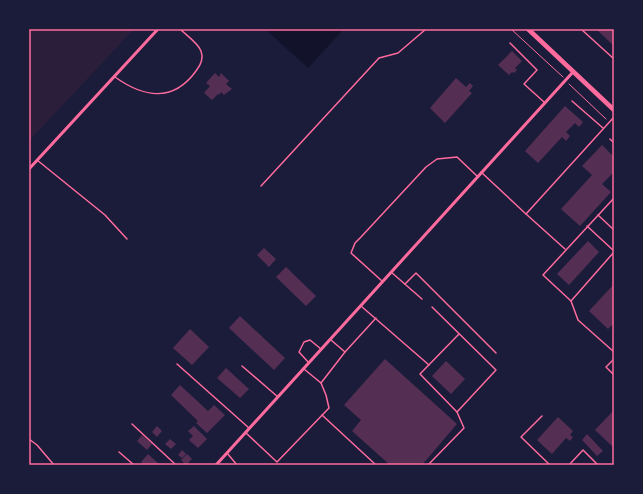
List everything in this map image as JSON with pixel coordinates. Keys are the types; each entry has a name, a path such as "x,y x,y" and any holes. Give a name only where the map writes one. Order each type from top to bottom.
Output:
{"main road":[{"path":"528,29 614,110"}],"street":[{"path":"29,169 158,29"},
{"path":"216,465 573,72"}],"lane":[{"path":"114,76 130,88 142,92 174,92 183,86 200,65 202,57 201,50 180,29"},
{"path":"261,186 379,58 398,53 426,29"},
{"path":"581,29 614,59"},
{"path":"510,43 538,70 524,84 544,103"},
{"path":"572,101 603,128"},
{"path":"526,214 614,117"},
{"path":"610,139 614,143"},
{"path":"383,281 351,253 355,243 426,167 437,159 456,157 477,176"},
{"path":"37,160 106,215 127,239"},
{"path":"482,172 565,249"},
{"path":"614,198 565,249 543,275 571,301 578,320 614,352"},
{"path":"598,215 614,230"},
{"path":"571,301 614,252 587,226"},
{"path":"391,272 422,299"},
{"path":"405,284 416,274 496,353"},
{"path":"361,306 429,365"},
{"path":"432,307 496,370 457,412"},
{"path":"321,383 376,318"},
{"path":"428,465 464,428 457,412 420,374 459,334"},
{"path":"309,363 299,352 304,342 310,340 321,349"},
{"path":"331,340 346,352"},
{"path":"614,359 606,367 614,375"},
{"path":"177,364 249,428"},
{"path":"242,366 278,398"},
{"path":"277,462 329,408 321,383 304,369"},
{"path":"322,415 376,465"},
{"path":"542,416 521,437 550,465"},
{"path":"132,424 176,465"},
{"path":"246,432 280,465"},
{"path":"29,439 37,445 54,465"},
{"path":"569,465 583,450 598,465"},
{"path":"119,452 134,465"},
{"path":"227,453 237,465"}],"path":[{"path":"512,29 609,121"}],"shaded area":[{"path":"29,29 134,29 29,141"},
{"path":"265,29 344,29 308,68"}],"building":[{"path":"596,29 614,29 614,46"},
{"path":"512,51 522,61 515,68 517,70 509,75 498,65"},
{"path":"215,73 219,77 221,73 229,81 226,84 232,89 224,95 221,92 212,100 204,93 210,86 206,83"},
{"path":"456,78 466,87 470,83 473,86 469,91 472,93 445,123 430,108"},
{"path":"565,106 583,122 579,127 575,123 566,132 570,136 566,141 562,137 538,163 525,151"},
{"path":"602,145 614,157 614,172 602,184 611,192 580,226 561,209 592,175 582,166"},
{"path":"588,241 599,252 569,285 557,274"},
{"path":"264,248 276,259 269,267 257,255"},
{"path":"286,267 316,296 306,306 276,277"},
{"path":"614,284 614,323 608,329 589,311"},
{"path":"240,316 285,358 274,370 229,328"},
{"path":"190,329 209,347 192,365 173,348"},
{"path":"385,359 457,424 422,465 390,465 352,431 361,420 344,405"},
{"path":"446,361 465,379 451,394 432,376"},
{"path":"226,368 249,389 240,398 217,378"},
{"path":"180,385 208,411 214,405 225,415 207,433 196,423 198,421 171,395"},
{"path":"614,410 614,448 595,430"},
{"path":"558,417 573,431 570,435 573,437 570,441 566,438 552,454 537,440"},
{"path":"157,426 162,431 157,437 152,432"},
{"path":"194,426 207,439 198,448 189,440 193,436 188,431"},
{"path":"587,434 603,451 597,456 582,440"},
{"path":"142,435 152,444 147,450 137,441"},
{"path":"170,439 176,444 171,449 165,444"},
{"path":"182,450 186,454 182,458 178,455"},
{"path":"148,454 160,465 144,465 141,462"},
{"path":"187,454 192,459 186,465 181,460"}]}
